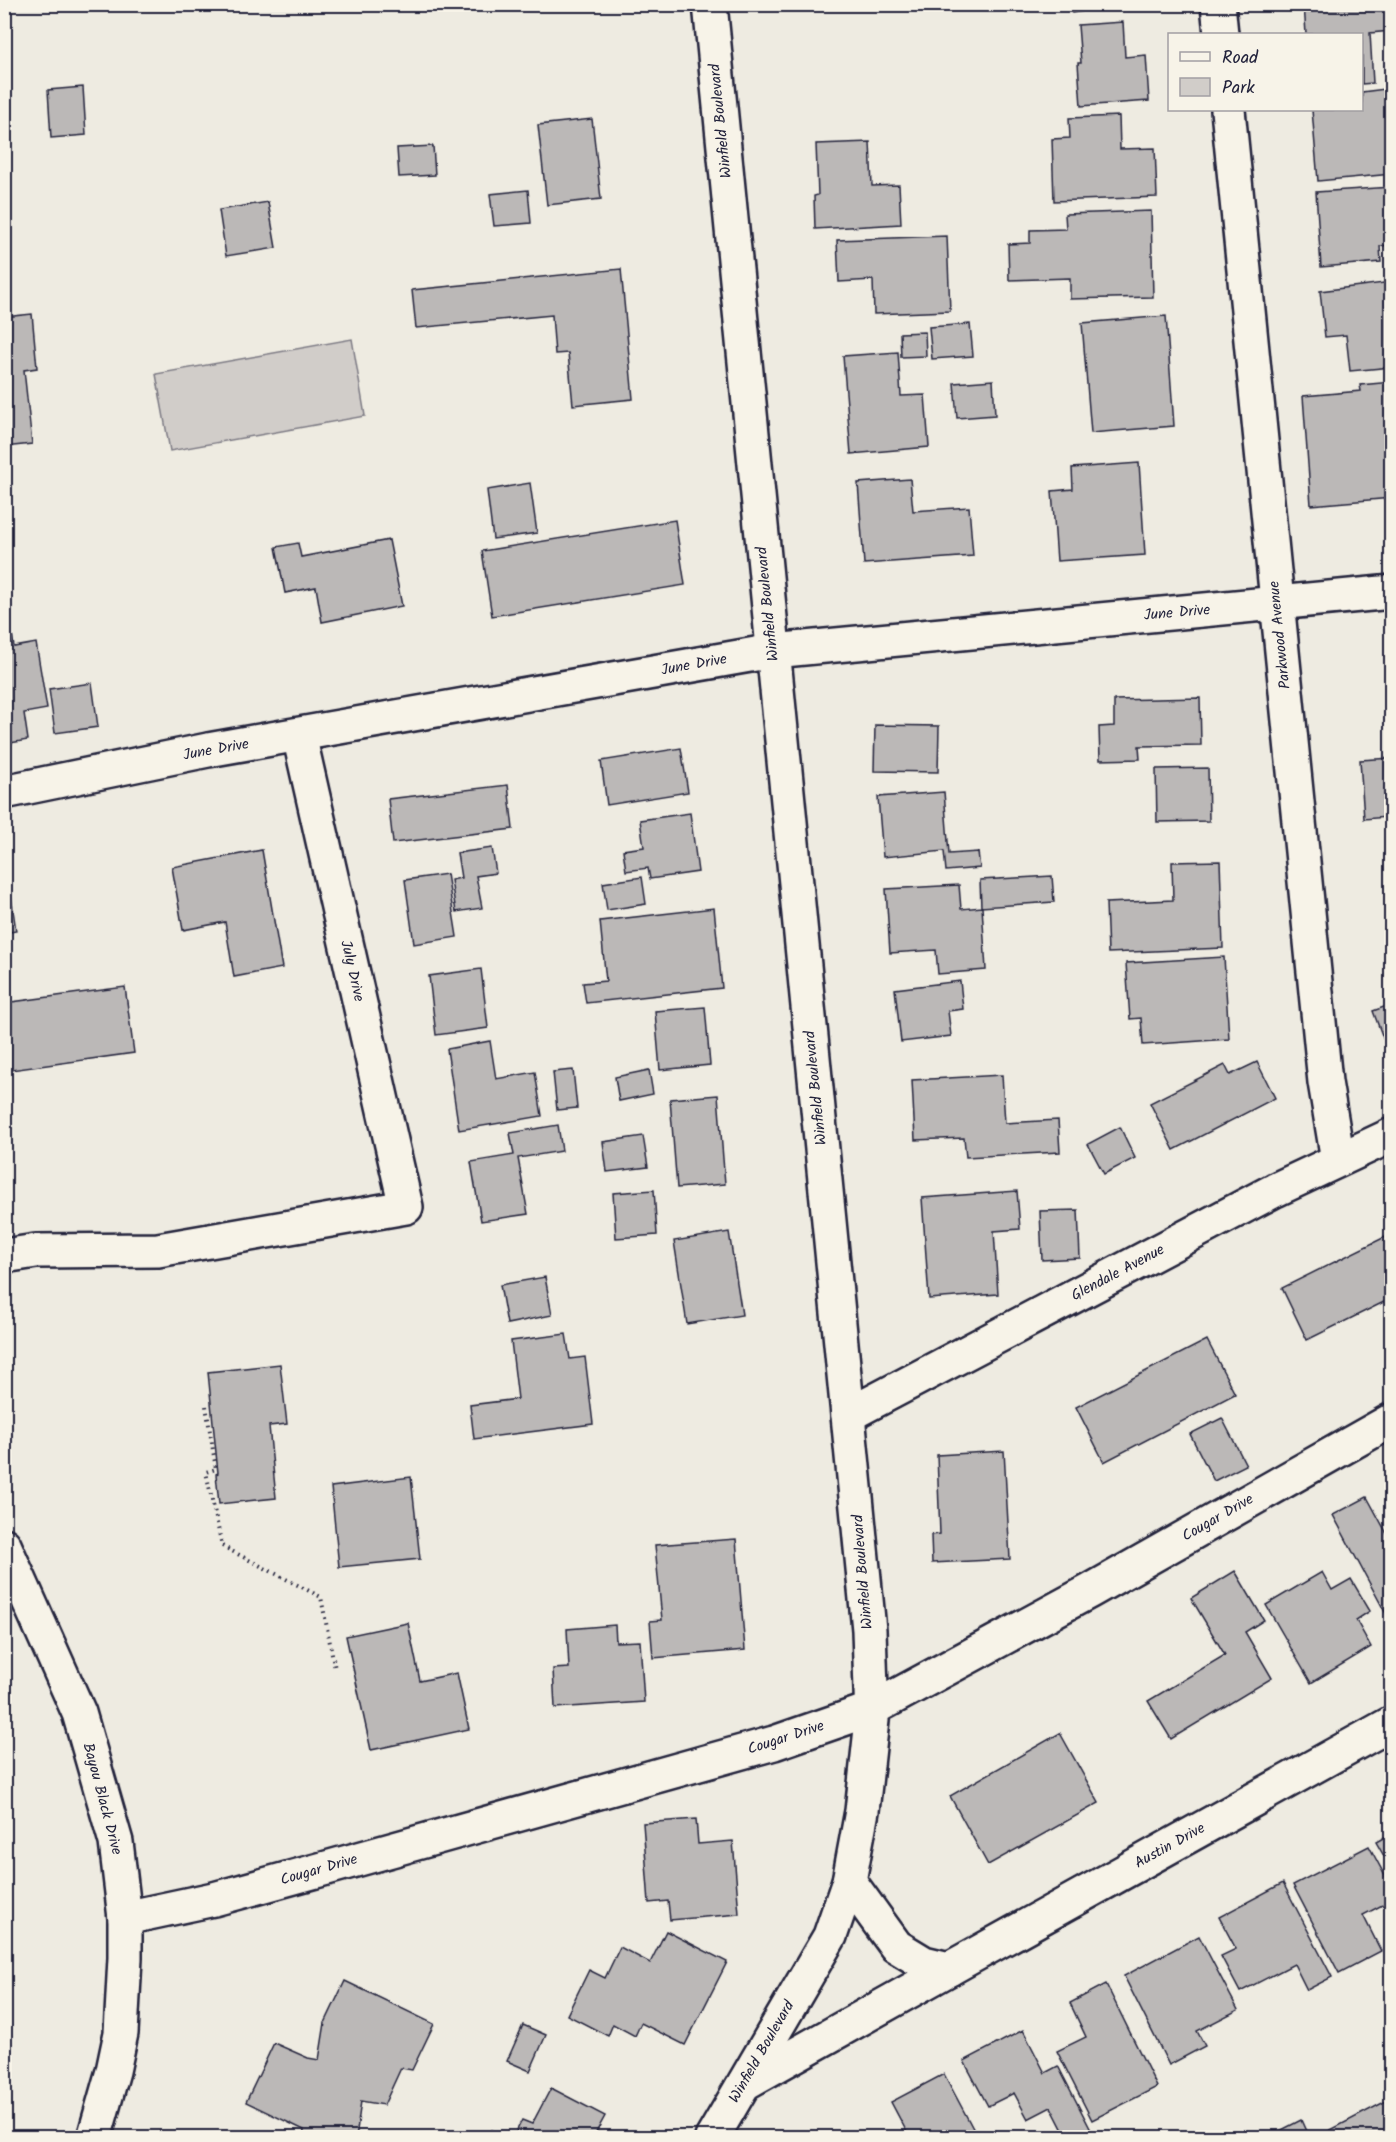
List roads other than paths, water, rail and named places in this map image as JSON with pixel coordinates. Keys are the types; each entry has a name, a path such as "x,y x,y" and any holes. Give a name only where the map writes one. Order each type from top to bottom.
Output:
{"street":[{"name":"Winfield Boulevard","path":"710,4 848,1415 868,1630 872,1710 862,1811 849,1881 830,1936 712,2138"},
{"path":"1218,4 1221,33"},
{"name":"Parkwood Avenue","path":"1228,111 1325,1082 1338,1160"},
{"name":"June Drive","path":"4,792 208,750 773,651 1392,592"},
{"name":"July Drive","path":"4,1256 36,1251 158,1250 406,1207 299,735"},
{"name":"Glendale Avenue","path":"848,1415 1275,1190 1392,1135"},
{"name":"Cougar Drive","path":"125,1918 214,1899 334,1866 774,1743 872,1710 1090,1591 1392,1420"},
{"name":"Bayou Black Drive","path":"4,1545 79,1713 116,1842 125,1918 121,2033 94,2138"},
{"name":"Austin Drive","path":"744,2084 1392,1723"},
{"path":"849,1881 896,1946 924,1963 949,1969"}]}
